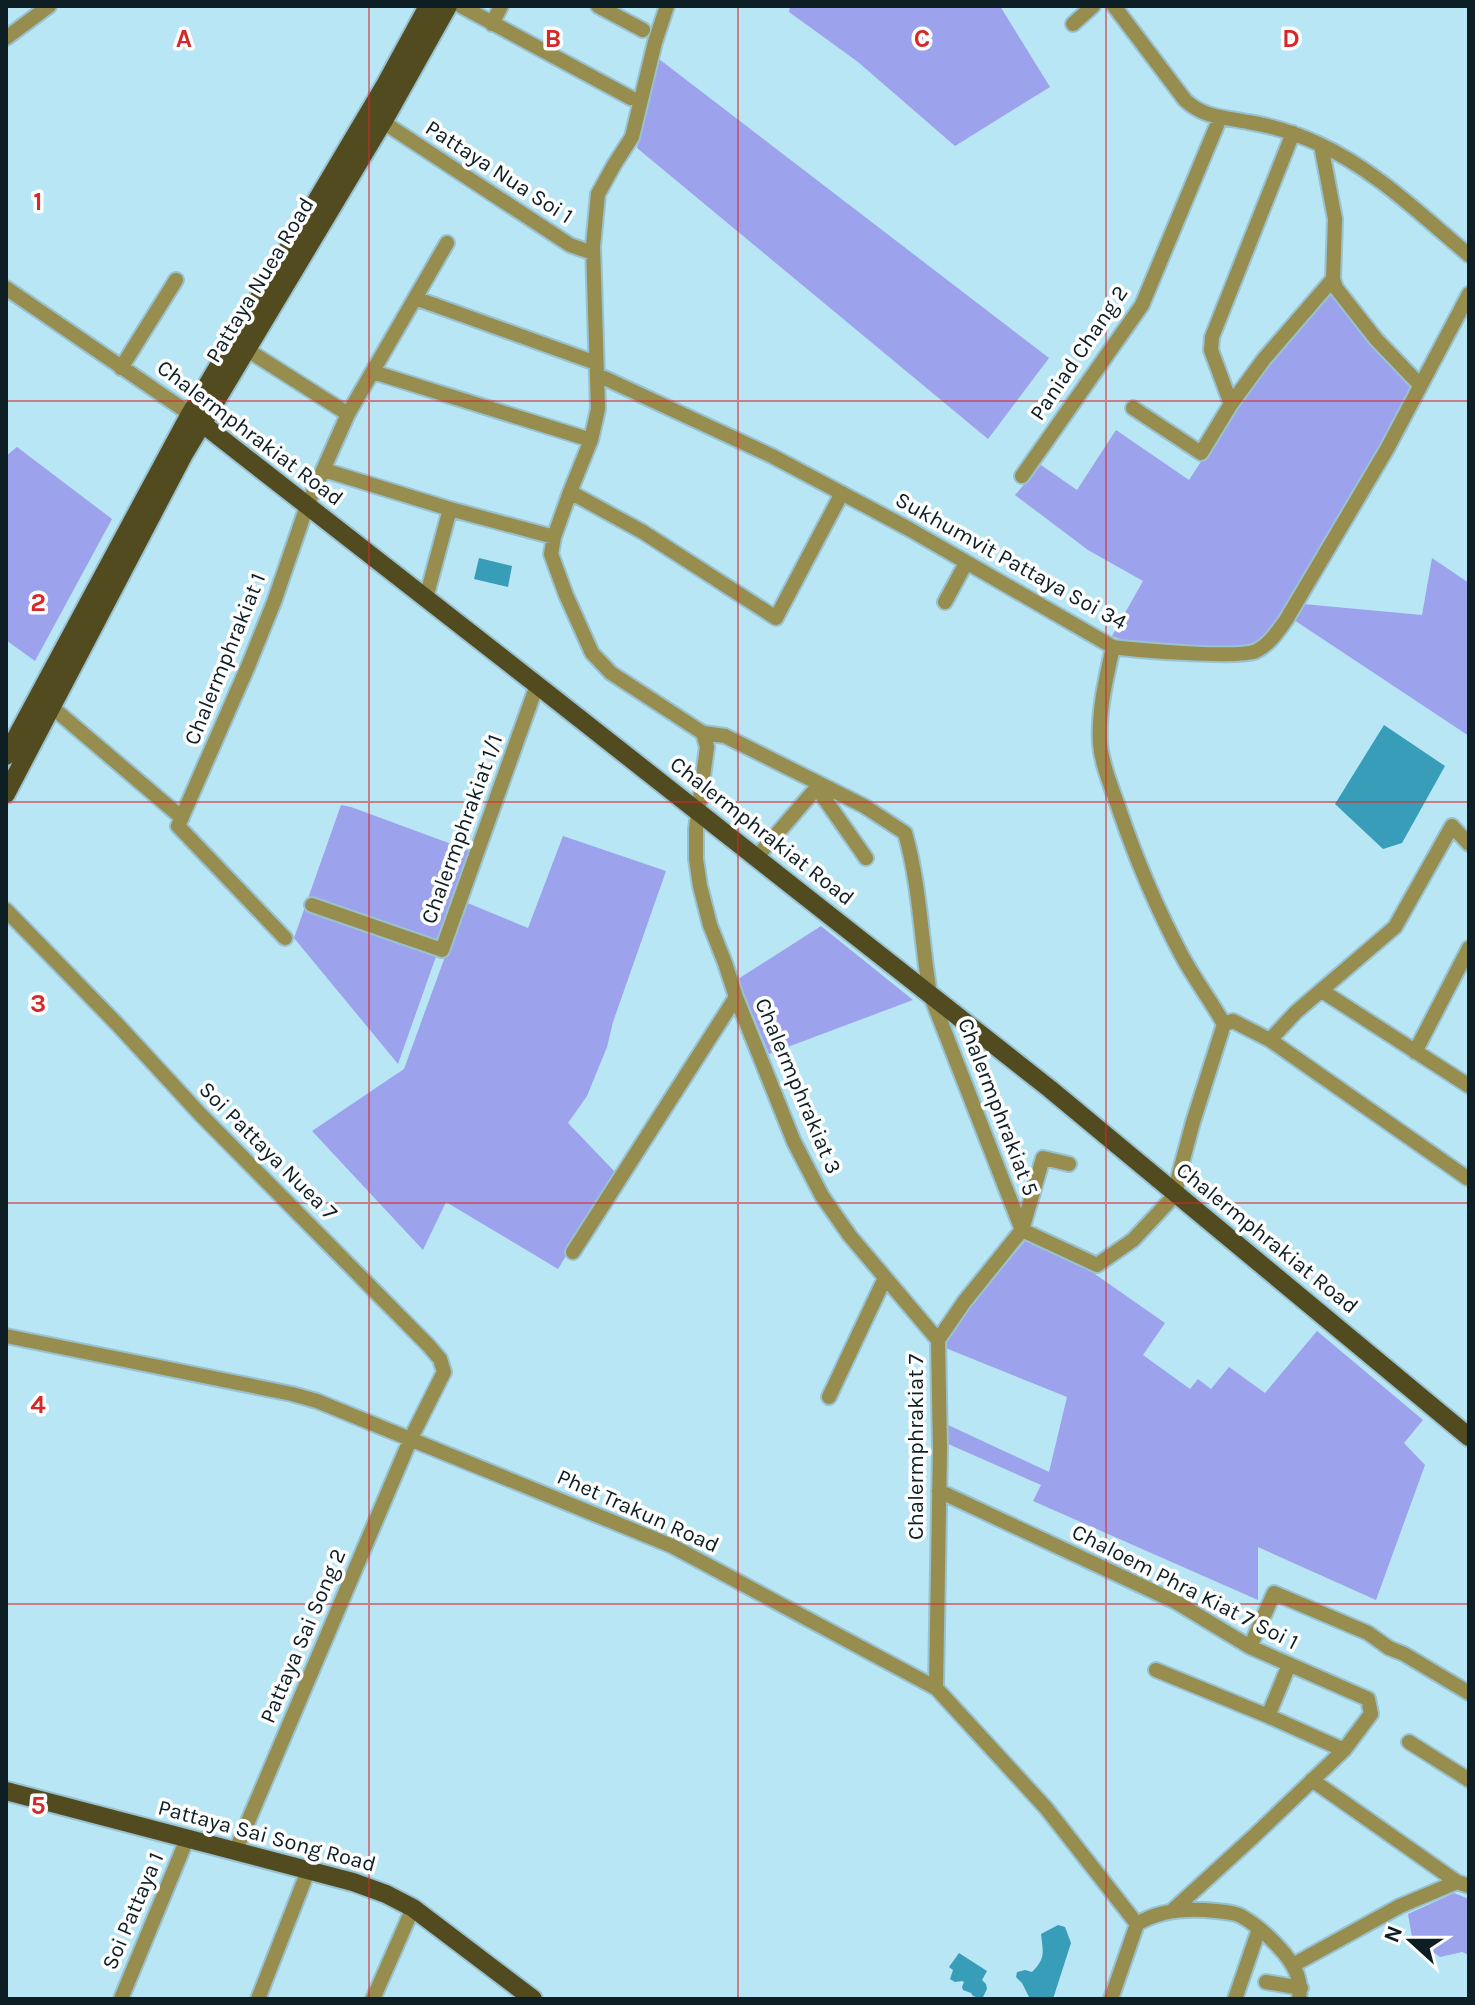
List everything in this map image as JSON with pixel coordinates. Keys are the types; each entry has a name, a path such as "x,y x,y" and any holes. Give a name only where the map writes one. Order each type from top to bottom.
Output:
{"main road":[{"name":"Pattaya Nuea Road","path":"6,756 428,6"},
{"name":"Pattaya Nuea Road","path":"6,794 183,456 196,418 246,349 383,122 448,6"},
{"name":"Chalermphrakiat Road","path":"196,418 1050,1089 1469,1437"},
{"name":"Pattaya Sai Song Road","path":"6,1791 353,1882 386,1894 413,1908 532,1999"}],"street":[{"path":"6,38 49,6"},
{"path":"461,6 631,98"},
{"path":"492,24 501,6"},
{"path":"598,6 643,30"},
{"path":"667,6 632,137 598,194 593,253 598,409 591,440 554,537 551,554 592,653 611,673 703,733 725,736 818,786 866,858"},
{"path":"1073,24 1093,6"},
{"path":"1114,6 1185,100 1196,110 1293,133 1321,145 1368,172 1469,255"},
{"name":"Paniad Chang 2","path":"1022,476 1142,305 1220,118"},
{"name":"Pattaya Nua Soi 1","path":"383,122 570,245 593,253"},
{"path":"1231,404 1211,350 1212,337 1293,133"},
{"path":"1321,145 1335,219 1333,279 1336,288 1376,339 1420,385"},
{"name":"Chalermphrakiat 1","path":"180,822 264,627 307,506 348,414 447,243"},
{"path":"1133,408 1201,453 1264,359 1333,279"},
{"path":"121,368 176,280"},
{"name":"Chalermphrakiat Road","path":"6,288 196,418"},
{"name":"Sukhumvit Pattaya Soi 34","path":"415,298 597,369 772,456 909,529 1113,647 1229,654 1253,653 1263,647 1294,607 1387,449 1469,294"},
{"path":"246,349 348,414"},
{"path":"373,372 591,440"},
{"path":"324,470 554,537"},
{"path":"570,492 643,532 776,618 842,493"},
{"path":"426,598 450,509"},
{"path":"945,602 966,563"},
{"path":"1022,1230 1097,1265 1133,1240 1176,1194 1193,1122 1224,1024 1166,924 1133,849 1104,766 1100,744 1101,705 1113,647"},
{"name":"Chalermphrakiat 1/1","path":"312,905 442,950 537,685"},
{"path":"53,708 180,822 285,938"},
{"name":"Chalermphrakiat 3","path":"703,733 707,747 696,829 696,859 710,925 736,997 794,1142 822,1196 850,1236 938,1340"},
{"path":"756,858 818,786"},
{"name":"Chalermphrakiat 5","path":"818,786 864,806 905,833 912,856 930,994 1022,1230"},
{"path":"1270,1040 1296,1012 1395,927 1452,826 1469,844"},
{"name":"Soi Pattaya Nuea 7","path":"6,910 440,1359 444,1372 411,1438"},
{"path":"1415,1052 1469,948"},
{"path":"1322,991 1469,1086"},
{"path":"573,1252 736,997"},
{"path":"1224,1024 1233,1021 1270,1040 1467,1178"},
{"name":"Chalermphrakiat 5","path":"1022,1230 1043,1158 1069,1164"},
{"name":"Chalermphrakiat 7","path":"936,1688 938,1340 1022,1230"},
{"path":"829,1397 885,1278"},
{"name":"Phet Trakun Road","path":"6,1336 317,1401 672,1546 936,1688 1046,1808 1137,1924"},
{"name":"Pattaya Sai Song 2","path":"235,1852 411,1438"},
{"name":"Chaloem Phra Kiat 7 Soi 1","path":"939,1491 1176,1602 1250,1647 1368,1699 1371,1714 1344,1750"},
{"path":"1250,1647 1274,1593 1368,1633 1469,1693"},
{"path":"1268,1716 1289,1665"},
{"path":"1156,1670 1344,1750 1172,1911"},
{"path":"1409,1742 1469,1780"},
{"path":"1312,1780 1463,1884"},
{"name":"Soi Pattaya 1","path":"121,1999 187,1839"},
{"path":"258,1999 308,1871"},
{"path":"1293,1965 1400,1906 1463,1884"},
{"path":"373,1999 413,1908"},
{"path":"1111,1999 1137,1924 1172,1911 1194,1908 1234,1913 1259,1929 1293,1965 1300,1993"},
{"path":"1235,1999 1259,1929"},
{"path":"1266,1982 1300,1993"}],"shaded area":[{"path":"790,6 1000,6 1050,87 955,146 858,62 789,12"},
{"path":"659,59 1049,358 988,439 637,148"},
{"path":"1330,291 1414,387 1283,615 1256,645 1230,648 1130,643 1112,636 1143,581 1088,550 1015,495 1041,465 1077,490 1116,430 1189,480 1256,377"},
{"path":"17,447 112,519 35,661 6,640 6,456"},
{"path":"479,558 512,566 508,587 474,579"},
{"path":"1432,558 1469,583 1469,736 1294,620 1303,604 1422,615"},
{"path":"1384,725 1445,766 1402,843 1383,849 1335,804"},
{"path":"341,805 473,852 398,1064 294,938"},
{"path":"563,836 666,871 607,1047 587,1096 568,1123 616,1173 558,1269 446,1202 423,1250 312,1131 404,1069 465,902 528,928"},
{"path":"821,926 913,1000 769,1054 738,979"},
{"path":"1026,1240 1092,1272 1165,1323 1143,1355 1190,1389 1198,1379 1211,1389 1229,1367 1265,1393 1317,1331 1423,1420 1404,1443 1425,1465 1376,1600 1258,1547 1258,1600 1033,1501 1041,1485 946,1443 946,1424 1049,1472 1067,1397 943,1347 950,1330"},
{"path":"1454,1893 1469,1899 1469,1955 1462,1952 1440,1957 1412,1937 1408,1914"},
{"path":"1058,1925 1065,1927 1071,1943 1053,1999 1030,1999 1016,1977 1017,1972 1032,1972 1040,1963 1041,1934"},
{"path":"959,1953 987,1971 982,1980 987,1989 983,1997 963,1990 964,1982 950,1979 953,1970 949,1967"}]}
